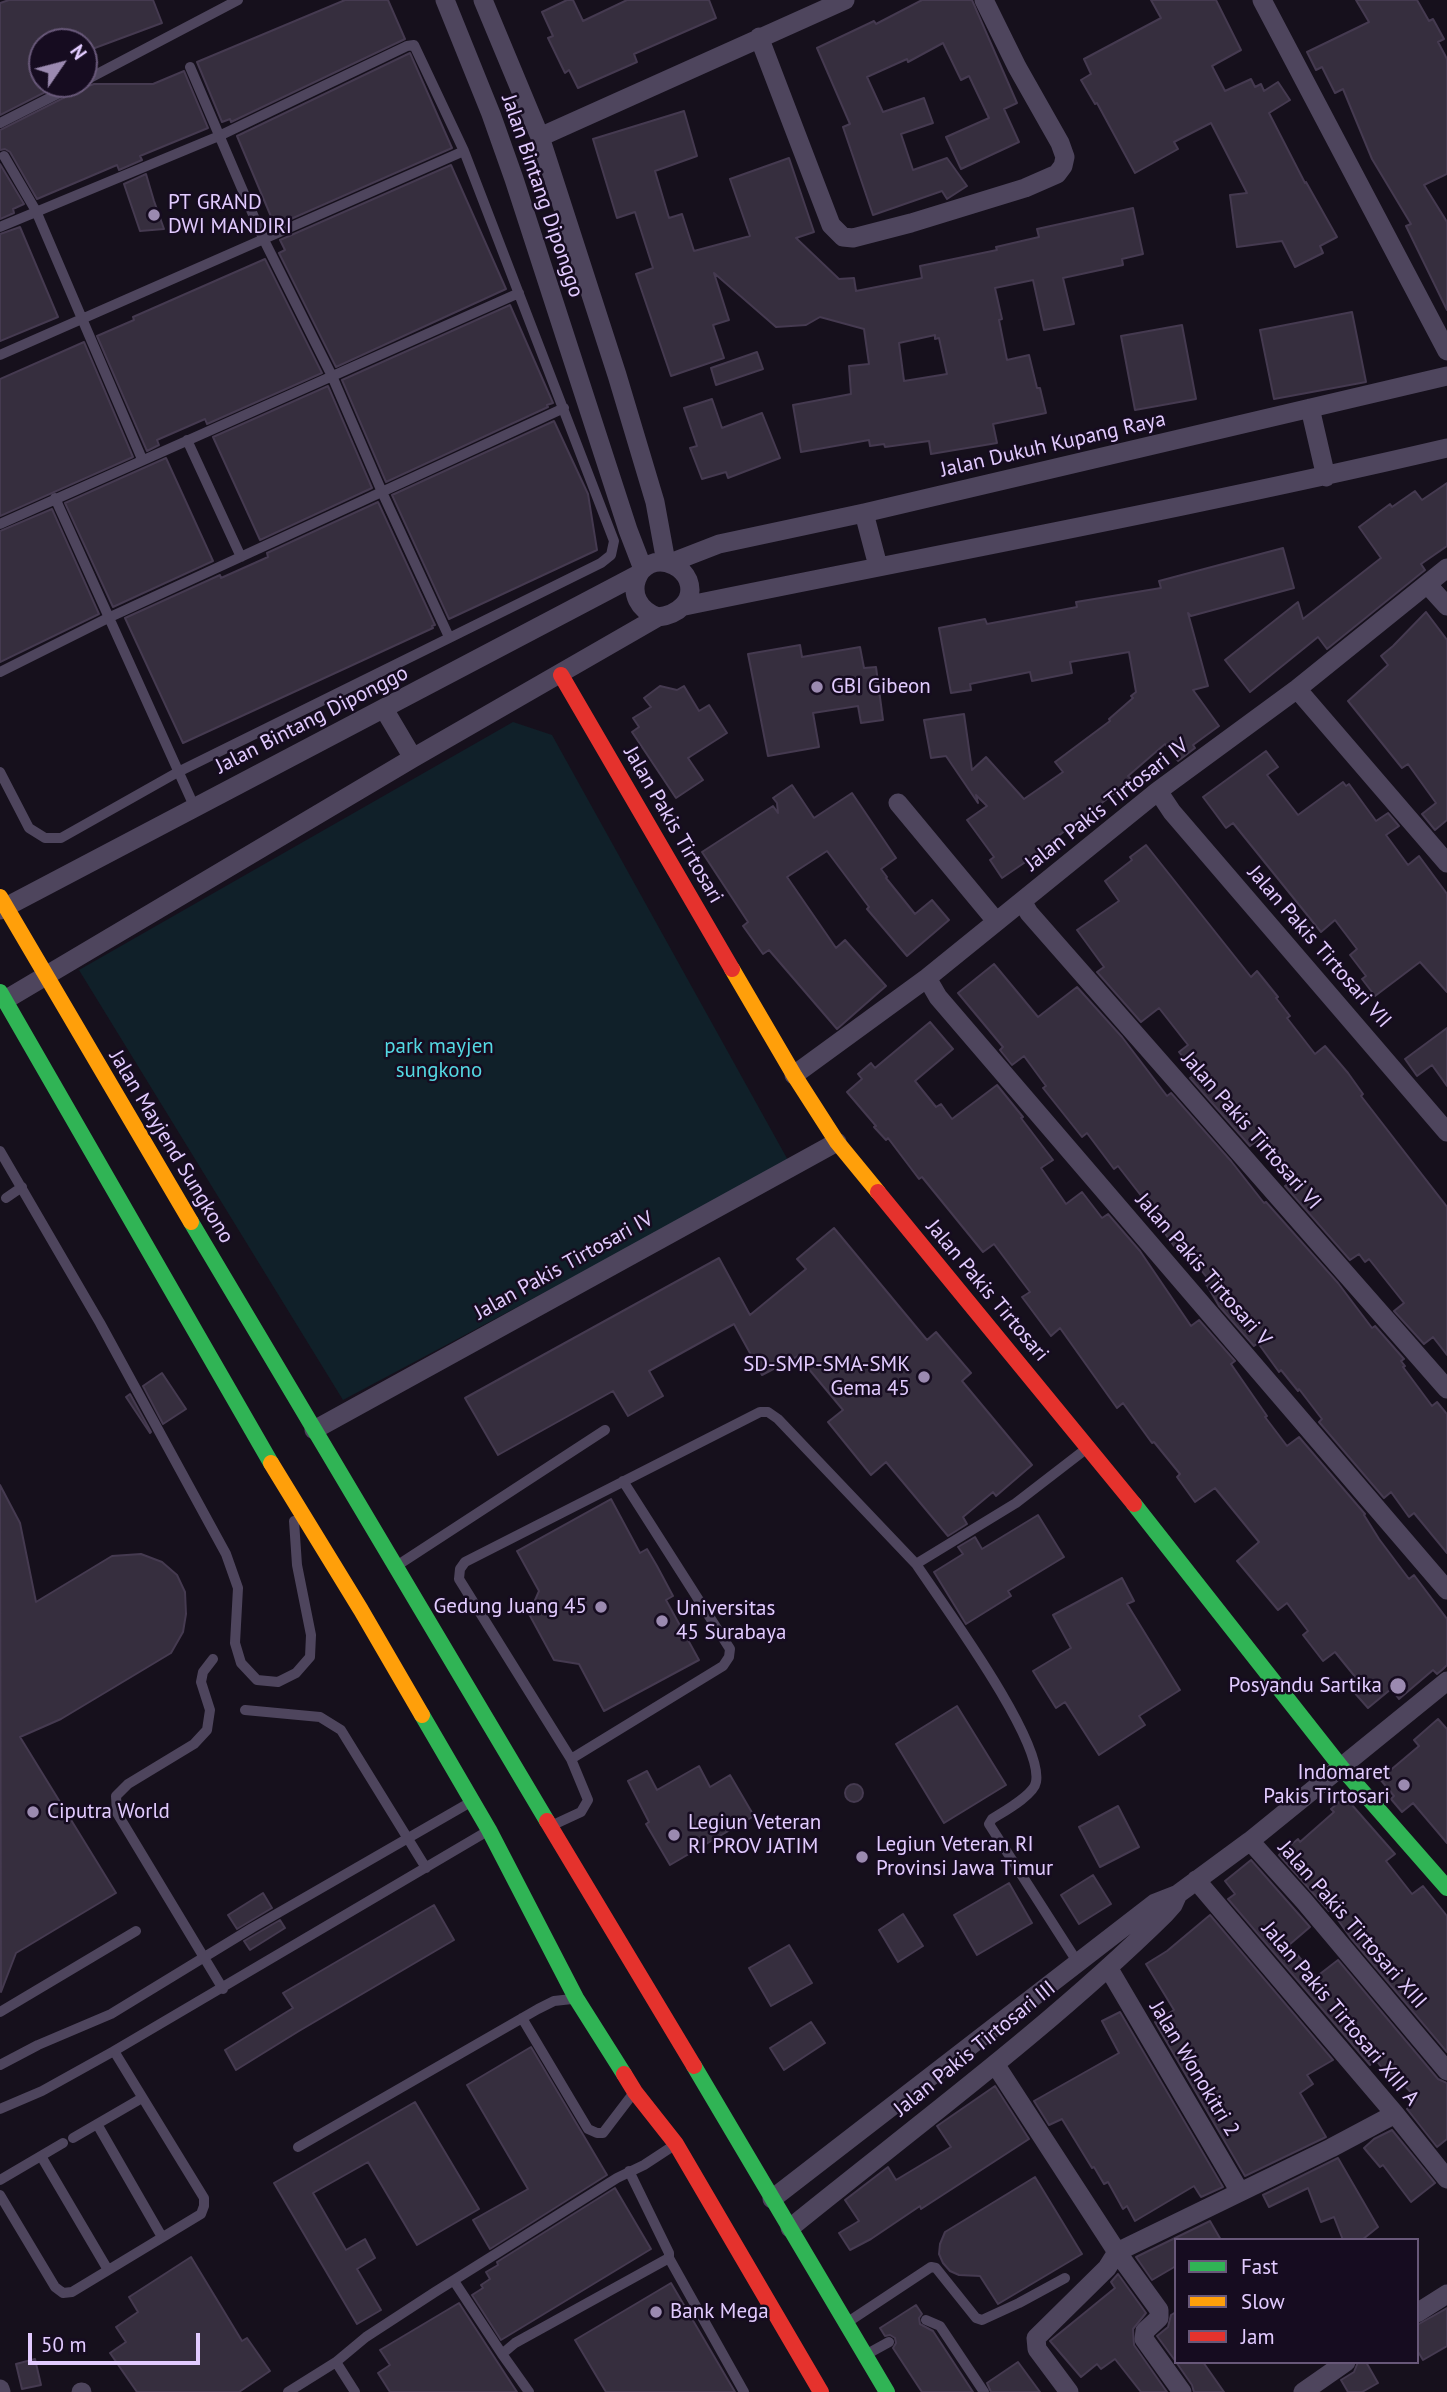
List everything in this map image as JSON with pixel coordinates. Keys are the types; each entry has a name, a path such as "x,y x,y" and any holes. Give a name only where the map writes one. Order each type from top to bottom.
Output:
{"main road":[{"name":"Jalan Pakis Tirtosari","path":"561,675 794,1075 836,1142 1089,1447 1341,1767 1447,1888"},
{"name":"Jalan Mayjend Sungkono","path":"2,905 887,2392"},
{"path":"2,996 292,1500 361,1611 489,1830 576,1998 635,2092 676,2144 821,2392"}],"street":[{"name":"Jalan Bintang Diponggo","path":"2,905 384,709 641,572 509,166 445,0"},
{"name":"Jalan Bintang Diponggo","path":"483,0 540,138 617,375 655,502 668,563"},
{"path":"540,138 845,0"},
{"path":"759,37 831,225 843,237 853,238 1025,188 1047,180 1063,166 1065,157 1060,143 1017,67 984,0"},
{"path":"1262,0 1447,351"},
{"name":"Jalan Dukuh Kupang Raya","path":"668,563 719,544 864,513 1447,376"},
{"path":"1310,408 1326,477"},
{"path":"2,996 45,975 413,758 659,617 673,614 685,606 1326,477 1447,448"},
{"path":"864,513 878,566"},
{"path":"659,617 640,607 634,590 641,572 653,563 668,563 684,573 690,589 685,606"},
{"name":"Jalan Pakis Tirtosari IV","path":"794,1075 927,978 1158,791 1297,689 1447,568"},
{"path":"1427,584 1447,606"},
{"path":"1297,689 1447,863"},
{"path":"384,709 413,758"},
{"name":"Jalan Pakis Tirtosari VII","path":"1158,791 1181,822 1447,1132"},
{"path":"898,803 996,921"},
{"name":"Jalan Pakis Tirtosari VI","path":"1022,901 1038,923 1447,1389"},
{"name":"Jalan Pakis Tirtosari V","path":"927,978 938,997 1447,1590"},
{"name":"Jalan Pakis Tirtosari IV","path":"314,1430 836,1142"},
{"name":"Jalan Pakis Tirtosari III","path":"772,2199 1155,1903 1178,1894 1250,1841 1446,1684"},
{"name":"Jalan Pakis Tirtosari XIII","path":"1250,1841 1447,2071"},
{"name":"Jalan Pakis Tirtosari XIII A","path":"1196,1880 1447,2179"},
{"name":"Jalan Pakis Tirtosari III","path":"790,2228 1109,1969 1164,1914 1178,1894"},
{"name":"Jalan Wonokitri 2","path":"1109,1969 1240,2192"},
{"path":"995,2064 1117,2252 1159,2310 1159,2318 1145,2332 1144,2339 1182,2392"},
{"path":"1069,2392 1037,2349 1036,2338 1107,2268 1117,2252 1395,2114"},
{"path":"810,2171 829,2196"},
{"path":"1419,2312 1447,2294"},
{"path":"1307,2391 1343,2364"}],"lane":[{"path":"98,73 238,0"},
{"path":"0,227 219,136 414,45 464,151 614,541 611,555 601,563 178,772 61,838 45,838 29,828 0,772"},
{"path":"190,67 263,238 332,376 449,637"},
{"path":"0,123 49,98"},
{"path":"0,355 464,151"},
{"path":"4,156 36,211 142,459"},
{"path":"0,524 519,293"},
{"path":"0,673 108,618 565,408"},
{"path":"187,440 241,557"},
{"path":"54,498 194,806"},
{"path":"0,1151 100,1323 226,1554 239,1588 235,1643 241,1664 257,1680 278,1682 296,1673 310,1657 311,1635 297,1564 292,1500"},
{"path":"6,1198 22,1187"},
{"path":"551,1826 580,1812 588,1800 571,1759 459,1579 460,1569 465,1562 623,1481 760,1412 768,1412 778,1419 916,1564 1011,1707 1034,1760 1036,1784 1031,1792 992,1819 989,1824 1078,1963"},
{"path":"394,1567 605,1430"},
{"path":"916,1564 1016,1503 1089,1447"},
{"path":"571,1759 723,1666 729,1657 730,1649 623,1481"},
{"path":"213,1659 203,1672 201,1682 210,1710 206,1730 194,1744 128,1784 116,1796 117,1813 222,1989"},
{"path":"245,1710 320,1717 341,1730 426,1868"},
{"path":"0,2065 38,2045 111,2014 472,1801"},
{"path":"0,2109 42,2091 114,2051 489,1830"},
{"path":"0,2012 136,1931"},
{"path":"298,2147 522,2018 554,2001 576,1998"},
{"path":"522,2018 588,2129 603,2133 635,2092"},
{"path":"0,2195 55,2287 63,2293 72,2292 201,2214 204,2198 114,2051"},
{"path":"0,2180 142,2098"},
{"path":"97,2124 162,2237"},
{"path":"288,2392 336,2362 366,2337 676,2144"},
{"path":"41,2156 108,2270"},
{"path":"629,2171 669,2258 744,2392"},
{"path":"502,2354 515,2343 669,2258"},
{"path":"847,2323 931,2267 936,2268 976,2318 982,2320 1065,2278"},
{"path":"454,2281 529,2392"},
{"path":"926,2320 940,2326 984,2392"},
{"path":"866,2355 889,2342"},
{"path":"336,2362 355,2392"}],"green space":[{"name":"park mayjen sungkono","path":"513,722 552,735 789,1162 343,1400 79,970"}],"building":[{"path":"9,0 153,0 162,23 98,47 98,28 28,28 28,98 33,98 0,115 0,3"},
{"path":"345,0 388,0 405,39 231,122 230,119 222,122 197,62"},
{"path":"567,0 573,0 583,21 627,0 709,0 716,18 634,54 637,62 578,88 569,70 565,73 548,38 553,36 542,12"},
{"path":"922,0 972,0 1017,103 1004,109 1019,142 961,169 946,137 989,118 969,76 961,80 943,43 908,62 907,59 867,77 883,112 924,98 933,123 901,134 913,170 947,158 967,186 947,199 942,191 873,215 843,127 850,124 817,48 874,21 876,24"},
{"path":"1151,0 1216,0 1241,50 1212,66 1225,91 1251,79 1255,87 1261,84 1264,91 1278,82 1290,100 1269,113 1337,237 1320,246 1323,253 1295,267 1282,241 1237,247 1230,195 1247,193 1211,123 1174,142 1178,149 1135,173 1097,103 1095,104 1081,80 1091,74 1084,59 1161,18"},
{"path":"1356,0 1417,0 1429,21 1433,19 1444,39 1438,42 1447,59 1447,174 1424,185 1447,222 1447,310 1406,226 1411,224 1372,159 1343,89 1335,93 1322,67 1316,70 1307,52 1369,22"},
{"path":"410,53 452,148 275,226 237,136"},
{"path":"184,71 208,128 140,156 142,160 119,170 117,165 37,199 10,152 0,150 0,130 63,98 98,98 98,84 153,84"},
{"path":"684,111 697,156 655,171 669,218 682,214 694,251 750,236 730,179 789,158 814,232 796,238 839,279 854,278 856,291 922,278 920,266 997,250 996,247 1039,237 1037,229 1133,208 1143,254 1122,259 1123,265 1063,278 1074,324 1044,330 1033,280 995,288 1007,360 1029,355 1046,413 993,424 997,443 931,454 929,441 885,447 884,444 870,446 869,440 801,452 793,405 851,394 849,366 869,364 864,329 820,317 806,325 776,327 714,273 729,320 713,325 724,358 671,376 636,274 653,268 635,212 617,218 593,139","holes":["935,335 935,339 939,338 947,374 904,381 899,343"]},
{"path":"0,164 24,204 13,209 14,213 0,219"},
{"path":"451,165 506,289 336,367 279,253 285,250 280,240"},
{"path":"146,174 164,229 140,231 124,184"},
{"path":"20,227 58,317 0,341 0,234"},
{"path":"265,259 322,373 207,424 205,419 157,440 159,445 147,451 97,336 134,320 133,317"},
{"path":"510,305 553,403 386,482 342,380"},
{"path":"1352,312 1366,382 1274,399 1260,330"},
{"path":"1182,325 1196,399 1135,410 1121,336"},
{"path":"84,342 133,457 0,516 0,379"},
{"path":"757,352 763,369 716,385 711,368"},
{"path":"328,386 372,488 260,540 213,437"},
{"path":"712,399 722,428 762,413 780,458 728,478 726,472 702,479 690,448 697,446 684,408"},
{"path":"554,421 588,494 597,550 449,619 392,495"},
{"path":"166,458 213,561 113,607 65,503"},
{"path":"1447,483 1447,546 1421,564 1425,570 1327,649 1318,637 1250,692 1225,660 1298,602 1303,619 1381,558 1359,527 1390,504 1392,507 1415,491 1422,500"},
{"path":"378,502 435,625 433,628 183,743 125,618 220,575 221,578 268,557 267,553"},
{"path":"52,509 99,614 0,662 0,531"},
{"path":"1283,548 1294,588 1191,616 1188,613 1208,686 1193,690 1219,726 1193,745 1195,748 1178,761 1165,744 1128,776 1132,780 1045,846 1046,848 1002,878 990,860 994,857 967,820 987,806 976,795 978,803 946,756 931,758 924,720 964,714 972,770 986,757 1024,799 1063,772 1055,762 1110,721 1109,719 1133,698 1131,696 1136,692 1129,652 1070,662 1072,673 1032,681 1030,672 970,684 971,690 951,693 939,628 985,619 987,624 1077,607 1076,602 1161,588 1159,581"},
{"path":"1426,612 1447,640 1447,820 1435,830 1422,814 1436,803 1408,764 1402,768 1348,701 1388,665 1381,656"},
{"name":"GBI Gibeon","path":"800,645 802,657 860,647 864,668 876,667 883,720 861,723 858,706 813,713 819,747 768,756 748,654"},
{"path":"660,686 677,690 684,686 699,711 709,705 727,733 688,758 703,780 676,798 632,732 639,727 633,718 651,707 644,698"},
{"path":"1266,751 1278,767 1267,775 1298,815 1343,782 1346,786 1349,784 1376,821 1388,813 1399,826 1386,835 1408,865 1419,856 1447,894 1447,992 1420,962 1375,996 1362,979 1366,976 1350,955 1357,949 1335,920 1321,932 1233,823 1226,828 1203,797"},
{"path":"792,785 814,818 852,793 896,858 881,869 886,878 915,914 932,900 949,920 907,956 867,909 869,907 827,851 787,877 836,948 845,940 886,986 837,1029 769,950 763,954 743,926 748,922 702,852 773,806 778,813 777,803 773,798"},
{"path":"1146,845 1251,977 1257,971 1278,997 1276,998 1290,1016 1287,1018 1315,1054 1325,1046 1348,1073 1363,1094 1361,1096 1447,1207 1447,1355 1433,1337 1424,1344 1394,1311 1404,1303 1369,1259 1365,1262 1359,1254 1350,1260 1285,1186 1297,1177 1264,1135 1250,1146 1190,1078 1196,1074 1179,1052 1188,1045 1159,1008 1141,1022 1097,972 1104,967 1077,930 1119,901 1105,881"},
{"path":"994,964 1038,1017 1077,987 1122,1037 1167,1096 1171,1093 1264,1203 1266,1202 1338,1283 1372,1328 1375,1326 1404,1359 1401,1361 1405,1366 1403,1367 1432,1406 1437,1402 1447,1414 1447,1553 1414,1513 1409,1517 1391,1492 1384,1498 1319,1422 1322,1419 1299,1389 1298,1391 1281,1370 1279,1372 1258,1343 1254,1346 1219,1306 1205,1282 1208,1279 1179,1242 1174,1246 1150,1213 1153,1211 1118,1166 1114,1169 1087,1133 1082,1137 1043,1088 1046,1086 1024,1056 1012,1065 1000,1050 1003,1047 958,993"},
{"path":"930,1022 953,1049 915,1081 936,1107 941,1104 952,1119 997,1085 1053,1160 1041,1168 1066,1204 1082,1192 1102,1218 1108,1214 1140,1251 1191,1326 1199,1320 1235,1361 1231,1364 1287,1446 1299,1437 1365,1514 1379,1539 1409,1579 1414,1575 1447,1619 1447,1665 1437,1674 1433,1670 1399,1699 1391,1689 1368,1708 1353,1691 1361,1684 1335,1652 1323,1661 1303,1635 1308,1631 1287,1603 1278,1610 1237,1561 1259,1542 1215,1488 1195,1502 1177,1477 1180,1474 1154,1442 1152,1443 1123,1403 1117,1408 1060,1328 1051,1336 1022,1297 1030,1292 994,1244 983,1252 922,1177 919,1179 888,1138 886,1140 874,1127 876,1126 847,1092 862,1079 858,1074 871,1063 875,1068"},
{"path":"1447,1028 1447,1086 1432,1065 1417,1076 1405,1059"},
{"path":"834,1228 927,1340 936,1332 971,1373 962,1381 1032,1465 996,1496 993,1492 963,1517 967,1524 948,1536 886,1462 871,1475 828,1422 843,1410 798,1356 762,1375 734,1324 649,1371 663,1396 628,1416 613,1391 498,1455 465,1398 719,1258 750,1315 806,1269 797,1259"},
{"path":"162,1373 186,1409 163,1424 143,1386"},
{"path":"130,1394 151,1432 150,1433 126,1397"},
{"name":"Ciputra World","path":"0,1485 20,1523 36,1602 112,1556 141,1554 162,1562 177,1575 185,1592 186,1614 183,1632 171,1653 61,1719 20,1737 116,1893 16,1953 1,1992"},
{"name":"Gedung Juang 45","path":"611,1499 640,1553 647,1549 657,1566 673,1596 666,1600 699,1660 604,1711 579,1664 554,1660 529,1614 539,1591 517,1551"},
{"path":"1038,1515 1064,1557 1008,1591 1011,1596 966,1624 934,1572 963,1554 958,1547 975,1537 982,1549"},
{"path":"1122,1578 1134,1601 1127,1604 1180,1690 1139,1716 1145,1725 1099,1755 1065,1702 1056,1708 1033,1671 1071,1648 1053,1615"},
{"path":"957,1706 1006,1785 944,1823 896,1744"},
{"path":"1438,1719 1447,1729 1447,1843 1413,1803 1402,1812 1391,1799 1394,1796 1380,1779 1419,1746 1414,1740"},
{"path":"699,1766 710,1787 730,1775 754,1816 670,1865 646,1824 649,1822 628,1781 647,1771 657,1790"},
{"path":"854,1784 862,1789 863,1793 858,1801 854,1802 846,1797 845,1793 850,1785"},
{"path":"1345,1797 1395,1854 1386,1861 1412,1894 1423,1886 1447,1916 1447,2052 1350,1937 1331,1910 1329,1911 1279,1855 1298,1839 1300,1842 1334,1812 1331,1809"},
{"path":"1118,1806 1139,1847 1100,1867 1079,1827"},
{"path":"1251,1860 1310,1927 1289,1945 1316,1977 1338,1960 1438,2079 1447,2083 1447,2139 1437,2147 1407,2109 1417,2099 1392,2072 1388,2076 1376,2060 1370,2065 1228,1899 1235,1894 1225,1881"},
{"path":"1093,1875 1111,1904 1079,1924 1061,1895"},
{"path":"1009,1883 1032,1923 977,1955 954,1915"},
{"path":"263,1893 272,1908 237,1929 228,1915"},
{"path":"434,1905 454,1940 236,2070 225,2050 293,2008 283,1993"},
{"path":"903,1914 923,1946 898,1962 879,1930"},
{"path":"1210,1915 1333,2060 1307,2075 1313,2084 1300,2093 1326,2137 1245,2176 1155,2022 1174,2010 1146,1964 1167,1951"},
{"path":"280,1920 285,1928 250,1950 244,1941"},
{"path":"789,1945 812,1983 771,2006 749,1968"},
{"path":"1120,2012 1223,2187 1201,2197 1194,2186 1135,2221 1127,2206 1123,2209 1108,2182 1104,2184 1094,2167 1092,2168 1062,2119 1049,2125 1034,2101 1119,2053 1102,2021"},
{"path":"811,2022 825,2043 784,2070 770,2048"},
{"path":"531,2047 607,2175 490,2249 473,2220 528,2189 467,2085"},
{"path":"995,2086 1029,2139 921,2209 920,2206 850,2250 839,2233 859,2221 845,2200 888,2167 896,2180 951,2147 937,2126"},
{"path":"415,2102 479,2209 417,2245 368,2162 313,2193 346,2250 365,2239 375,2258 357,2269 381,2310 357,2324 274,2183"},
{"path":"1392,2130 1435,2183 1411,2202 1383,2165 1380,2167 1364,2148 1374,2139"},
{"path":"1338,2158 1378,2227 1364,2238 1342,2238 1334,2217 1321,2222 1308,2188 1269,2207 1263,2195"},
{"path":"1035,2177 1082,2254 998,2304 980,2276 959,2275 950,2271 939,2254 940,2244 945,2232"},
{"path":"615,2188 651,2249 501,2340 472,2295 490,2279 486,2272 498,2265 497,2262"},
{"path":"1210,2221 1220,2238 1175,2238"},
{"path":"1174,2239 1174,2267 1152,2280 1136,2257"},
{"path":"191,2257 242,2341 247,2338 270,2371 239,2392 137,2392 110,2353 126,2342 116,2327 138,2312 129,2297"},
{"path":"1118,2274 1146,2313 1133,2329 1134,2345 1167,2392 1141,2392 1115,2359 1101,2369 1097,2364 1081,2377 1050,2341 1115,2288 1111,2282"},
{"name":"Bank Mega","path":"671,2283 735,2392 606,2392 575,2340"},
{"path":"459,2303 517,2392 390,2392 378,2373 390,2365 380,2350"},
{"path":"916,2305 922,2314 919,2318 920,2324 933,2331 973,2392 922,2392 893,2348 895,2338 885,2336 880,2328"},
{"path":"1447,2308 1447,2346 1423,2360 1419,2353 1419,2324"},
{"path":"1174,2313 1174,2359 1157,2336 1168,2327"},
{"path":"35,2359 41,2385 22,2389 16,2364"},
{"path":"1018,2362 1040,2392 991,2392 987,2383"},
{"path":"1177,2364 1204,2364 1224,2392 1194,2392"},
{"path":"1357,2364 1367,2364 1378,2383 1362,2392 1348,2392 1341,2380 1354,2372"}],"traffic: fast":[{"path":"0,992 271,1463"},
{"path":"191,1222 547,1821"},
{"path":"1134,1504 1341,1767 1447,1888"},
{"path":"422,1715 489,1830 576,1998 624,2074"},
{"path":"694,2066 887,2392"}],"traffic: slow":[{"path":"0,897 191,1222"},
{"path":"732,969 837,1142 878,1192"},
{"path":"271,1463 422,1715"}],"traffic: jam":[{"path":"561,675 732,969"},
{"path":"878,1192 1134,1504"},
{"path":"547,1821 694,2066"},
{"path":"624,2074 676,2144 821,2392"}],"place":[{"name":"PT GRAND DWI MANDIRI","path":"154,215"},
{"name":"GBI Gibeon","path":"817,687"},
{"name":"SD-SMP-SMA-SMK Gema 45","path":"924,1377"},
{"name":"Gedung Juang 45","path":"601,1607"},
{"name":"Universitas 45 Surabaya","path":"662,1621"},
{"name":"Posyandu Sartika","path":"1398,1686"},
{"name":"Indomaret Pakis Tirtosari","path":"1404,1785"},
{"name":"Ciputra World","path":"33,1812"},
{"name":"Legiun Veteran RI PROV JATIM","path":"674,1835"},
{"name":"Legiun Veteran RI Provinsi Jawa Timur","path":"862,1857"},
{"name":"Bank Mega","path":"656,2312"}]}
